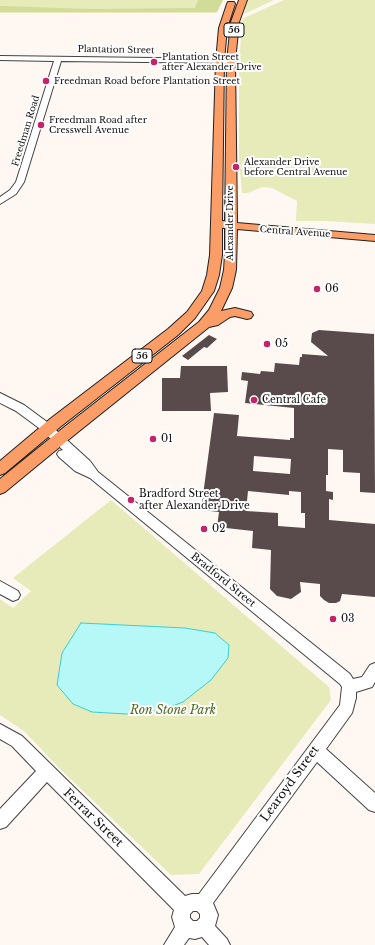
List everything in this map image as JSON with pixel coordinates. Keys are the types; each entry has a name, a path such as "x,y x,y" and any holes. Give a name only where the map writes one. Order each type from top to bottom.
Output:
{"main road":[{"name":"Alexander Drive","path":"0,488 55,442 204,325 215,311 226,288 230,270 231,241 223,28 233,0"},
{"name":"Alexander Drive","path":"0,470 44,432 173,332 191,315 204,297 211,282 216,255 216,223 225,61 235,22 243,0"},
{"path":"230,205 236,213 255,222"},
{"name":"Central Avenue","path":"230,224 255,222 375,230"},
{"name":"Central Avenue","path":"216,223 271,230 375,238"},
{"path":"231,241 235,236 242,233 271,230"},
{"path":"204,325 214,322 227,312 247,315"}],"street":[{"name":"Plantation Street","path":"0,58 225,61"},
{"name":"Freedman Road","path":"0,201 13,192 20,182 58,58"},
{"name":"Bradford Street","path":"4,400 13,412 44,432 79,468 94,475 345,680 349,687"},
{"path":"0,587 13,595"},
{"path":"349,687 367,682 375,670"},
{"name":"Learoyd Street","path":"202,904 346,708 349,698 349,687"},
{"name":"Ferrar Street","path":"0,731 17,741 46,772 184,908"},
{"path":"315,750 375,804"},
{"path":"0,821 46,772"},
{"path":"192,902 202,904 207,909 209,915 208,922 204,927 195,931 190,930 186,927 181,918 184,908 192,902"},
{"path":"173,945 186,927"},
{"path":"204,927 221,945"}],"green space":[{"path":"0,0 223,0 216,13 0,13"},
{"path":"198,0 223,0 217,12 0,12 0,6 92,9 195,8"},
{"path":"247,0 274,0 244,14"},
{"path":"284,0 375,0 375,224 296,221 297,201 272,188 262,187 248,193 242,193 239,160 239,66 242,21 244,18"},
{"name":"Ron Stone Park","path":"111,500 329,687 331,700 199,874 171,875 59,768 24,731 0,715 0,599 13,608 31,591 13,578"}],"water":[{"path":"81,623 185,628 215,633 229,645 228,658 211,680 183,702 162,710 126,714 92,712 73,704 57,685 62,653"}],"building":[{"path":"319,330 374,334 375,493 360,492 360,473 343,472 343,450 328,449 328,475 326,475 326,491 333,492 333,500 329,499 329,520 375,524 375,597 342,594 340,601 336,603 329,603 320,596 320,584 300,582 301,592 291,599 277,596 270,589 271,550 252,548 253,531 217,527 219,512 201,510 214,413 239,415 237,436 290,440 290,438 294,438 294,408 245,403 248,381 241,380 242,372 260,374 261,371 274,372 275,363 299,365 302,354 328,356 311,342 312,333","holes":["254,456 291,459 290,474 253,471","248,491 289,495 289,491 301,492 301,513 305,513 305,528 278,526 278,513 246,511"]},
{"path":"209,335 217,339 207,348 204,347 188,360 182,356"},
{"path":"181,366 227,366 228,392 210,393 211,411 162,411 162,378 180,378"}],"place":[{"name":"Plantation Street after Alexander Drive","path":"154,62"},
{"name":"Freedman Road before Plantation Street","path":"46,81"},
{"name":"Freedman Road after Cresswell Avenue","path":"41,125"},
{"name":"Alexander Drive before Central Avenue","path":"236,167"},
{"name":"06","path":"317,289"},
{"name":"05","path":"267,344"},
{"name":"Central Cafe","path":"254,400"},
{"name":"01","path":"153,439"},
{"name":"Bradford Street after Alexander Drive","path":"131,500"},
{"name":"02","path":"204,529"},
{"name":"03","path":"333,619"}]}
